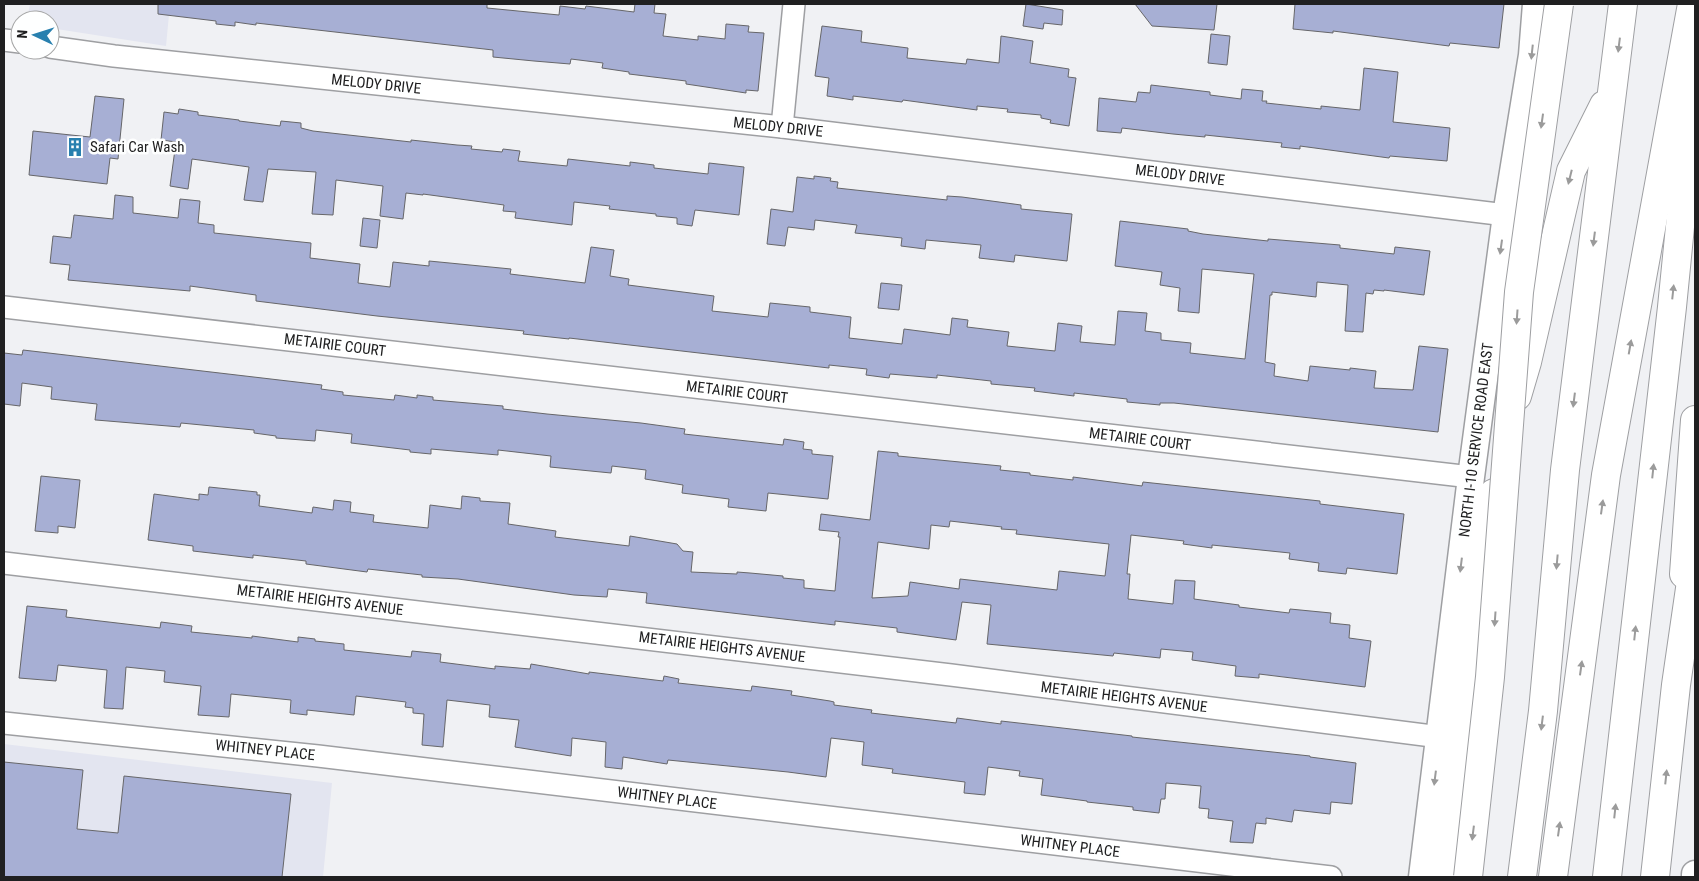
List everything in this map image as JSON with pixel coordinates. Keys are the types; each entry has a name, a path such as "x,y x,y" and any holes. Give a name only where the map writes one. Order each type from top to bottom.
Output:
{"highway":[{"path":"1468,877 1490,677 1519,292 1559,4"},
{"path":"1522,877 1544,711 1565,470 1623,4"},
{"path":"1553,877 1606,475 1692,4"},
{"path":"1607,877 1672,307 1695,75"},
{"path":"1440,877 1468,648 1505,438 1527,362 1571,171 1614,86"},
{"path":"1676,685 1695,420"},
{"path":"1655,877 1676,685 1695,554"}],"street":[{"path":"782,127 794,4"},
{"name":"NORTH I-10 SERVICE ROAD EAST","path":"1422,877 1471,477 1506,215 1532,55 1536,4"},
{"name":"MELODY DRIVE","path":"60,48 124,57 782,127 1506,215"},
{"name":"METAIRIE COURT","path":"4,306 1471,477"},
{"name":"METAIRIE HEIGHTS AVENUE","path":"4,563 941,673 1440,737"},
{"name":"WHITNEY PLACE","path":"4,723 318,756 1331,877"}],"shaded area":[{"path":"30,4 170,4 166,46 60,30 60,10 29,10"},
{"path":"4,744 332,783 323,877 4,877"}],"building":[{"path":"158,4 487,4 487,8 559,15 560,6 585,9 586,6 634,12 635,4 655,4 654,13 666,14 663,36 698,40 698,36 725,39 726,24 749,26 748,32 764,33 758,91 746,90 746,93 686,84 686,81 629,74 629,72 602,68 603,63 571,59 570,64 493,57 493,50 256,23 256,25 235,22 235,26 216,24 216,21 158,14"},
{"path":"1026,4 1063,10 1062,25 1044,23 1043,29 1023,26"},
{"path":"1135,4 1217,4 1214,30 1152,26"},
{"path":"1295,4 1504,4 1499,48 1450,43 1449,46 1333,31 1333,33 1293,29"},
{"path":"822,26 862,31 861,42 908,48 907,58 966,64 967,59 999,63 1001,36 1033,41 1030,63 1069,69 1068,77 1076,78 1069,126 1050,123 1051,120 1041,118 1041,115 1007,112 1008,109 977,106 977,110 903,100 902,102 853,96 853,100 827,96 829,78 815,76"},
{"path":"1211,34 1230,36 1227,65 1208,63"},
{"path":"1364,68 1398,72 1393,122 1450,128 1447,161 1390,156 1389,158 1300,146 1300,149 1281,147 1282,143 1205,135 1205,137 1122,128 1121,133 1097,131 1099,98 1136,102 1138,92 1150,93 1151,85 1210,92 1210,95 1241,99 1242,89 1263,91 1262,101 1267,101 1266,103 1321,109 1321,106 1360,110"},
{"name":"Safari Car Wash","path":"95,96 124,99 118,159 110,158 107,184 29,175 33,131 90,137"},
{"path":"179,109 198,112 198,115 280,126 281,121 301,123 301,128 313,131 411,142 411,140 472,146 471,149 502,152 503,149 520,151 518,161 567,166 568,159 630,166 630,162 654,165 654,168 708,174 709,163 744,167 739,215 695,210 692,226 677,224 677,218 609,209 610,206 574,202 572,225 515,218 516,212 503,211 504,205 406,193 403,219 380,216 383,186 336,180 333,215 312,214 316,172 268,169 263,202 244,200 249,167 192,159 188,189 170,186 176,142 161,140 164,112 178,114"},
{"path":"814,176 831,178 830,181 838,182 837,188 947,200 947,196 962,197 1021,205 1021,209 1072,214 1067,261 1015,255 1014,262 979,258 981,245 926,240 925,249 901,246 902,238 855,233 857,225 815,220 814,230 788,227 785,246 767,244 771,209 793,212 797,177 814,179"},
{"path":"115,195 133,197 133,213 178,218 180,199 200,201 198,223 214,225 214,233 311,243 310,258 360,264 358,283 390,287 393,262 429,266 429,261 511,269 510,274 585,283 591,247 614,250 610,276 629,279 628,285 714,296 712,311 768,317 770,303 810,307 810,312 851,317 849,338 902,344 904,329 950,335 952,318 968,320 967,327 1009,332 1007,346 1055,351 1058,323 1082,326 1080,342 1115,345 1118,311 1147,313 1145,331 1161,333 1161,340 1191,343 1190,353 1245,359 1254,274 1202,269 1199,313 1178,311 1180,288 1160,285 1162,272 1115,266 1120,221 1188,229 1188,231 1203,234 1268,241 1268,239 1340,245 1340,248 1394,254 1395,247 1430,251 1424,295 1384,290 1374,290 1373,294 1366,293 1363,332 1345,331 1348,285 1317,282 1316,297 1272,292 1272,295 1270,295 1265,362 1275,364 1274,376 1308,381 1310,366 1350,370 1350,368 1376,371 1374,388 1413,390 1419,346 1448,349 1438,432 1174,403 1160,403 1160,405 1127,402 1127,399 1074,393 1074,396 1034,391 1035,388 991,384 991,381 937,375 937,378 890,374 889,378 866,375 867,369 829,365 829,368 523,334 524,331 256,301 256,295 190,286 190,291 68,280 70,265 50,263 53,236 71,238 74,215 113,219"},
{"path":"363,218 380,220 377,248 360,246"},
{"path":"881,283 902,285 899,310 878,308"},
{"path":"23,350 322,385 321,389 343,392 343,395 394,400 395,395 417,398 417,395 433,397 433,400 503,406 503,409 685,429 684,434 783,445 784,439 804,442 803,449 812,450 812,454 833,456 828,499 768,493 766,511 728,507 729,499 682,493 683,485 645,479 646,470 612,466 611,473 550,467 551,456 498,450 498,455 431,449 431,454 351,443 352,434 316,430 315,441 276,438 276,436 254,433 254,430 181,423 180,427 95,420 97,404 51,399 52,387 22,383 20,406 4,404 4,353 22,355"},
{"path":"878,451 898,453 898,456 1001,466 1000,470 1030,473 1030,475 1073,480 1073,477 1142,486 1143,482 1320,501 1320,504 1404,514 1397,574 1347,568 1346,574 1318,571 1319,563 1289,559 1290,553 1212,545 1212,548 1183,544 1184,541 1131,535 1127,574 1130,574 1128,599 1173,604 1175,580 1195,581 1194,599 1289,613 1290,609 1331,613 1330,623 1350,625 1349,638 1371,641 1365,687 1259,674 1259,678 1235,676 1236,666 1192,660 1193,652 1161,649 1160,658 1114,653 1113,656 987,644 991,605 962,602 956,640 897,632 897,628 835,621 835,625 646,603 647,593 608,589 607,597 574,595 368,569 367,572 306,564 306,561 253,555 253,558 193,551 193,546 148,540 154,494 199,500 199,494 208,495 209,487 257,492 257,495 260,495 259,506 312,513 313,507 333,510 334,500 351,502 350,512 374,515 373,522 428,528 430,505 461,509 462,496 480,498 480,501 510,503 508,524 556,531 555,537 629,546 630,536 677,544 683,551 693,552 691,572 737,574 737,572 783,576 783,578 804,580 804,588 835,591 840,537 838,537 839,532 819,530 821,514 870,520","holes":["950,521 1002,527 1001,529 1017,530 1016,534 1109,544 1105,576 1059,571 1057,590 960,579 959,589 910,582 908,596 872,598 878,542 929,549 931,525 949,527"]},
{"path":"41,476 80,480 75,528 58,526 58,533 35,531"},
{"path":"27,606 67,610 66,617 160,628 161,622 192,626 191,632 252,638 252,636 298,642 298,637 315,639 315,641 344,644 344,650 411,657 412,651 441,654 440,662 495,669 495,666 530,669 531,664 589,674 589,672 663,681 664,676 679,679 678,683 751,691 752,686 792,691 791,695 830,701 834,702 834,705 872,710 871,713 956,723 957,718 1001,724 1001,721 1310,756 1356,763 1352,804 1331,802 1330,814 1294,810 1292,822 1266,818 1266,824 1256,823 1253,843 1230,842 1233,821 1208,818 1209,809 1199,808 1201,786 1166,783 1165,799 1161,799 1159,813 1133,810 1133,807 1041,795 1043,779 1019,776 1020,771 988,767 985,795 964,793 965,782 892,773 893,769 862,765 864,742 831,738 826,777 668,760 667,764 623,757 622,769 605,767 606,742 572,738 571,756 515,747 519,720 489,717 490,705 447,700 443,747 422,745 424,714 413,713 413,708 405,707 406,702 356,696 354,715 307,710 307,715 290,713 291,700 231,694 229,717 198,715 201,686 164,682 165,671 126,667 123,709 104,708 107,670 58,665 56,681 19,678"},
{"path":"4,762 83,770 77,829 118,833 124,776 291,794 282,877 4,877"}],"place":[{"name":"Safari Car Wash","path":"75,147"}]}
